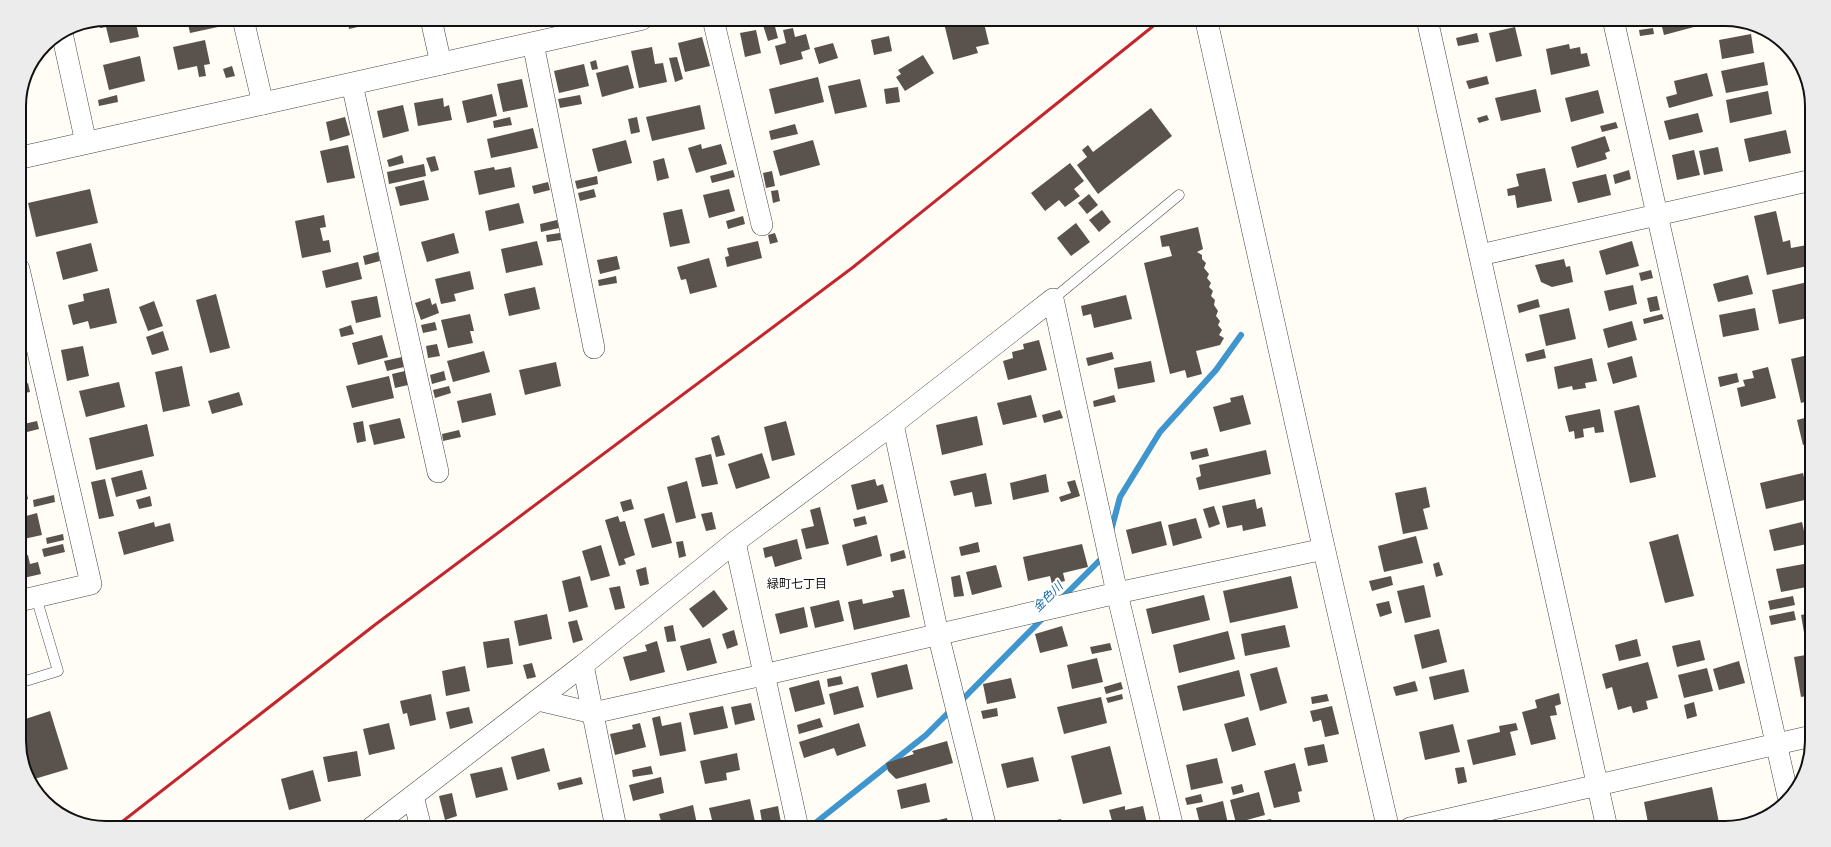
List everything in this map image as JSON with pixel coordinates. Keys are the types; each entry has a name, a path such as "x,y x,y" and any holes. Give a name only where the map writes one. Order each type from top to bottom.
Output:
{"street":[{"path":"245,26 263,104"},
{"path":"433,26 441,64"},
{"path":"26,156 441,64 601,26"},
{"path":"715,26 762,225"},
{"path":"1208,26 1386,821"},
{"path":"1429,26 1605,821"},
{"path":"1615,26 1787,792"},
{"path":"63,38 86,143"},
{"path":"533,43 594,348"},
{"path":"352,84 438,472"},
{"path":"1480,255 1805,182"},
{"path":"379,821 583,665 735,542 893,424 1053,299 1117,593 1171,821"},
{"path":"26,300 91,584 28,599"},
{"path":"893,424 938,634 984,821"},
{"path":"735,542 763,675 796,821"},
{"path":"538,700 593,712 763,675 1117,593 1324,549"},
{"path":"583,665 615,821"},
{"path":"1440,821 1805,738"},
{"path":"413,796 419,821"}],"lane":[{"path":"1053,299 1179,195"},
{"path":"26,681 58,671 28,599"}],"building":[{"path":"100,26 137,26 139,37 110,43 106,27 100,28"},
{"path":"188,26 218,27 190,33"},
{"path":"348,26 362,26 349,29"},
{"path":"763,26 775,26 778,38 768,41"},
{"path":"945,26 985,26 989,44 976,47 978,53 953,60"},
{"path":"1662,26 1694,26 1694,27 1664,35"},
{"path":"1515,27 1522,56 1496,62 1489,33"},
{"path":"793,28 795,37 806,34 810,49 801,52 803,59 780,65 775,46 786,43 783,30"},
{"path":"1653,28 1654,34 1640,36 1639,30"},
{"path":"756,30 761,53 745,57 740,33"},
{"path":"1477,33 1479,42 1458,46 1456,38"},
{"path":"1751,34 1754,53 1722,59 1719,40"},
{"path":"889,36 892,51 874,55 871,40"},
{"path":"702,37 710,66 685,72 678,43"},
{"path":"205,40 210,64 204,65 206,76 199,77 197,66 178,70 173,47"},
{"path":"833,43 838,58 819,64 814,48"},
{"path":"1569,44 1570,49 1580,47 1581,54 1587,53 1590,66 1551,75 1546,49"},
{"path":"652,47 655,64 663,63 667,82 639,88 631,51"},
{"path":"923,55 934,73 905,91 896,77 901,74 898,70"},
{"path":"140,56 145,81 109,90 103,65"},
{"path":"677,57 683,79 675,82 669,58"},
{"path":"596,60 598,69 592,70 590,62"},
{"path":"1764,62 1768,85 1726,93 1721,71"},
{"path":"584,64 589,86 559,93 554,71"},
{"path":"628,65 634,88 602,97 596,73"},
{"path":"232,66 235,76 226,78 223,69"},
{"path":"1707,73 1713,96 1669,108 1666,97 1677,94 1674,81"},
{"path":"1487,76 1489,84 1469,89 1466,81"},
{"path":"818,77 824,102 775,114 769,89"},
{"path":"522,79 528,107 503,112 497,84"},
{"path":"860,79 867,107 835,114 828,86"},
{"path":"898,87 900,102 886,104 884,89"},
{"path":"1536,89 1541,112 1501,121 1495,98"},
{"path":"1598,90 1604,113 1571,122 1565,98"},
{"path":"1768,91 1772,114 1730,123 1726,100"},
{"path":"492,94 497,116 467,123 462,101"},
{"path":"117,95 118,102 99,106 98,100"},
{"path":"580,95 582,104 560,108 558,99"},
{"path":"443,98 444,107 449,105 452,120 418,126 414,103"},
{"path":"403,105 409,131 383,138 377,111"},
{"path":"700,105 705,129 652,141 646,117"},
{"path":"1151,108 1172,136 1098,194 1077,165 1087,157 1082,150 1088,145 1093,152"},
{"path":"1698,113 1703,132 1669,140 1664,121"},
{"path":"1487,115 1489,120 1479,123 1477,118"},
{"path":"345,117 350,135 330,141 326,122"},
{"path":"510,117 512,125 494,128 493,121"},
{"path":"637,117 640,132 631,134 628,119"},
{"path":"1616,122 1618,128 1602,132 1600,126"},
{"path":"795,124 798,134 771,140 769,131"},
{"path":"533,128 538,148 491,158 487,139"},
{"path":"1786,130 1791,153 1749,162 1744,139"},
{"path":"1605,136 1610,151 1605,153 1607,159 1577,168 1571,147"},
{"path":"626,140 632,163 598,172 592,149"},
{"path":"813,140 820,165 780,176 773,151"},
{"path":"701,144 702,149 721,144 727,164 696,173 688,148"},
{"path":"348,145 355,178 327,183 320,151"},
{"path":"1718,147 1723,171 1704,175 1699,151"},
{"path":"1694,150 1700,175 1677,180 1672,155"},
{"path":"402,155 404,163 389,167 387,160"},
{"path":"435,156 439,170 431,172 426,158"},
{"path":"664,158 669,178 657,181 653,161"},
{"path":"1070,163 1084,181 1074,189 1080,196 1065,207 1059,200 1045,211 1031,193"},
{"path":"424,164 426,176 389,184 387,172"},
{"path":"494,167 495,170 511,167 515,187 479,195 474,171"},
{"path":"1545,168 1552,201 1517,208 1515,195 1508,196 1507,189 1519,186 1516,174"},
{"path":"733,170 735,177 712,183 710,176"},
{"path":"1629,170 1631,179 1615,184 1613,175"},
{"path":"772,171 775,186 766,188 763,173"},
{"path":"1606,174 1611,195 1578,203 1572,182"},
{"path":"597,176 598,184 577,189 575,181"},
{"path":"424,180 429,200 400,206 395,187"},
{"path":"548,182 550,190 534,194 532,186"},
{"path":"90,189 98,223 36,237 28,203"},
{"path":"594,189 596,197 580,201 578,193"},
{"path":"729,189 735,211 709,218 703,195"},
{"path":"778,190 780,201 773,203 771,191"},
{"path":"1089,194 1098,205 1087,214 1078,203"},
{"path":"519,203 524,223 489,231 485,211"},
{"path":"682,209 690,243 670,247 663,213"},
{"path":"1102,210 1111,222 1099,232 1089,220"},
{"path":"1776,211 1783,242 1790,240 1791,248 1805,245 1805,267 1767,275 1754,216"},
{"path":"324,215 326,227 320,228 323,241 329,240 331,252 302,258 295,221"},
{"path":"743,216 745,224 728,229 726,221"},
{"path":"557,220 559,228 541,232 540,224"},
{"path":"1076,223 1090,242 1071,256 1057,238"},
{"path":"1198,227 1203,249 1197,252 1202,255 1202,259 1206,263 1204,268 1209,274 1207,278 1211,283 1209,287 1213,291 1211,296 1215,300 1214,305 1218,311 1216,316 1220,321 1218,325 1222,330 1219,335 1224,338 1220,345 1196,351 1202,374 1187,378 1185,370 1170,374 1144,263 1172,256 1169,246 1162,247 1160,236"},
{"path":"454,233 459,253 427,262 421,242"},
{"path":"560,233 561,240 547,242 546,235"},
{"path":"775,233 778,242 770,244 768,235"},
{"path":"537,241 543,265 506,273 501,249"},
{"path":"758,241 762,258 727,267 725,257 729,256 727,248"},
{"path":"1632,241 1639,266 1606,275 1599,251"},
{"path":"91,243 98,271 63,280 56,252"},
{"path":"378,252 380,261 365,265 363,256"},
{"path":"617,256 620,269 600,274 597,260"},
{"path":"709,258 717,287 690,294 686,279 681,280 677,267"},
{"path":"1564,259 1566,267 1570,266 1573,282 1552,287 1541,282 1535,265"},
{"path":"358,262 362,279 326,288 322,271"},
{"path":"1651,270 1653,278 1641,281 1639,273"},
{"path":"470,271 474,289 454,294 456,301 441,304 435,279"},
{"path":"1748,275 1753,294 1718,302 1713,284"},
{"path":"616,276 617,283 599,286 598,280"},
{"path":"1805,283 1805,318 1779,324 1772,290"},
{"path":"1633,285 1637,304 1609,311 1604,291"},
{"path":"535,287 540,309 509,316 504,294"},
{"path":"109,288 117,323 90,329 88,321 73,325 68,305 84,301 83,294"},
{"path":"216,294 230,348 210,353 196,300"},
{"path":"1126,295 1132,319 1094,328 1091,314 1083,316 1081,306"},
{"path":"377,296 381,317 356,323 351,301"},
{"path":"1657,296 1660,310 1650,312 1647,298"},
{"path":"430,298 432,305 436,303 439,313 421,320 415,303"},
{"path":"1538,299 1540,307 1519,313 1517,305"},
{"path":"154,301 163,326 148,331 139,307"},
{"path":"1569,308 1576,339 1546,346 1539,315"},
{"path":"1755,308 1759,330 1723,337 1719,315"},
{"path":"470,314 474,331 470,331 473,343 448,348 441,320"},
{"path":"1662,314 1664,319 1644,324 1643,319"},
{"path":"1632,321 1637,340 1608,348 1603,329"},
{"path":"435,322 437,330 423,333 421,325"},
{"path":"351,325 354,334 341,337 339,329"},
{"path":"163,331 169,350 152,355 146,337"},
{"path":"382,335 388,357 358,365 352,343"},
{"path":"1039,340 1047,370 1008,380 1003,361 1013,358 1012,352 1024,349 1023,344"},
{"path":"437,344 440,356 428,358 426,346"},
{"path":"83,346 89,376 67,381 61,350"},
{"path":"1544,349 1546,358 1527,362 1525,354"},
{"path":"484,351 490,372 453,382 447,361"},
{"path":"1112,352 1114,359 1088,366 1086,358"},
{"path":"1632,356 1637,377 1613,384 1607,363"},
{"path":"1805,356 1805,402 1801,403 1791,359"},
{"path":"402,357 404,367 387,371 384,361"},
{"path":"1592,358 1597,381 1585,383 1586,388 1573,390 1572,386 1558,389 1554,367"},
{"path":"1151,361 1155,382 1118,389 1114,368"},
{"path":"556,362 561,386 525,395 519,370"},
{"path":"182,366 190,406 163,412 155,372"},
{"path":"1768,367 1776,398 1741,407 1737,388 1745,386 1743,380 1754,378 1752,371"},
{"path":"405,371 408,385 395,388 392,374"},
{"path":"444,371 446,380 432,384 430,375"},
{"path":"1737,373 1739,382 1720,387 1718,377"},
{"path":"389,376 394,398 352,408 346,386"},
{"path":"119,382 125,407 86,417 79,391"},
{"path":"28,383 30,392 26,393 26,384"},
{"path":"449,386 451,393 435,398 433,390"},
{"path":"239,392 243,405 212,414 208,401"},
{"path":"491,393 496,415 462,423 457,401"},
{"path":"1031,395 1037,417 1003,425 997,403"},
{"path":"1114,395 1116,402 1094,407 1093,401"},
{"path":"1243,395 1251,424 1220,432 1213,407 1231,402 1230,398"},
{"path":"1639,405 1656,477 1630,483 1614,411"},
{"path":"1600,409 1604,432 1595,433 1594,427 1583,429 1584,437 1575,439 1574,431 1569,432 1565,416"},
{"path":"1060,410 1063,418 1044,423 1042,415"},
{"path":"977,416 983,445 942,455 936,425"},
{"path":"400,418 405,438 374,445 369,425"},
{"path":"1805,418 1805,444 1803,445 1797,420"},
{"path":"37,421 39,429 26,432 26,423"},
{"path":"363,421 366,441 357,443 353,423"},
{"path":"786,421 795,455 772,461 764,427"},
{"path":"147,424 154,456 96,470 89,438"},
{"path":"459,430 461,437 443,441 442,434"},
{"path":"719,435 725,455 716,457 711,438"},
{"path":"1207,448 1209,456 1192,460 1190,452"},
{"path":"1266,450 1271,474 1199,490 1196,478 1201,476 1199,465"},
{"path":"762,453 770,478 736,489 728,464"},
{"path":"711,454 718,484 702,487 695,458"},
{"path":"142,470 147,489 116,497 111,478"},
{"path":"986,473 992,504 975,507 972,492 954,496 950,481"},
{"path":"1803,473 1805,482 1805,500 1766,509 1760,483"},
{"path":"1046,474 1049,492 1013,500 1010,483"},
{"path":"105,479 114,516 99,519 91,482"},
{"path":"875,479 877,486 883,484 888,502 857,510 851,485"},
{"path":"1075,480 1080,496 1061,502 1059,497 1071,493 1067,482"},
{"path":"687,481 696,518 676,523 667,487"},
{"path":"1426,487 1430,507 1423,509 1428,529 1403,534 1395,493"},
{"path":"54,495 55,502 34,507 33,500"},
{"path":"150,496 152,506 139,509 136,500"},
{"path":"631,499 634,509 623,512 620,502"},
{"path":"1255,499 1257,509 1262,507 1266,526 1243,531 1242,525 1227,528 1222,506"},
{"path":"1214,506 1220,524 1209,528 1203,509"},
{"path":"820,507 829,544 806,549 801,529 814,526 810,510"},
{"path":"712,512 716,529 706,531 701,514"},
{"path":"37,513 42,535 26,538 26,516"},
{"path":"664,513 672,543 652,548 644,519"},
{"path":"618,516 620,522 625,521 635,555 624,559 626,564 619,566 605,520"},
{"path":"865,516 867,524 855,527 853,519"},
{"path":"1196,518 1202,538 1173,546 1168,525"},
{"path":"1161,521 1167,545 1132,554 1126,530"},
{"path":"154,522 155,527 170,523 174,541 124,555 118,532"},
{"path":"1802,522 1805,535 1805,544 1774,551 1769,530"},
{"path":"63,534 64,540 47,544 46,538"},
{"path":"1678,534 1694,596 1665,603 1649,542"},
{"path":"877,535 882,556 847,566 842,545"},
{"path":"1416,536 1423,563 1384,572 1378,546"},
{"path":"797,539 802,559 775,567 772,556 765,558 763,548"},
{"path":"683,541 686,556 679,558 676,542"},
{"path":"978,542 980,552 961,556 959,547"},
{"path":"63,544 65,552 44,557 42,549"},
{"path":"1082,544 1088,567 1063,573 1065,581 1052,584 1050,576 1028,581 1023,557"},
{"path":"601,545 610,576 591,581 582,551"},
{"path":"904,550 906,558 891,562 890,554"},
{"path":"26,555 28,555 30,564 38,562 41,574 26,577"},
{"path":"1439,562 1443,575 1436,577 1433,564"},
{"path":"1805,564 1805,587 1781,592 1776,569"},
{"path":"996,565 1002,587 972,595 966,572"},
{"path":"646,567 649,584 640,586 636,570"},
{"path":"960,575 964,596 954,597 951,577"},
{"path":"580,576 588,607 569,612 562,581"},
{"path":"1291,576 1298,608 1230,623 1223,591"},
{"path":"1391,576 1393,585 1372,591 1369,581"},
{"path":"1424,585 1431,617 1405,623 1397,591"},
{"path":"620,586 625,608 615,610 609,588"},
{"path":"904,589 910,617 854,630 848,602 862,599 863,604 894,597 892,591"},
{"path":"714,590 728,609 703,628 689,609"},
{"path":"1204,595 1210,620 1152,634 1146,609"},
{"path":"1793,596 1795,605 1770,610 1768,601"},
{"path":"839,600 844,621 815,628 810,607"},
{"path":"1389,601 1392,613 1380,617 1376,604"},
{"path":"804,607 808,627 780,634 775,614"},
{"path":"1794,611 1796,620 1771,625 1769,616"},
{"path":"547,614 552,639 519,646 514,621"},
{"path":"1805,614 1805,638 1801,615"},
{"path":"577,620 583,640 573,643 568,622"},
{"path":"673,625 676,641 667,642 664,627"},
{"path":"1285,625 1290,647 1245,656 1241,634"},
{"path":"1062,626 1068,646 1040,653 1035,634"},
{"path":"1439,629 1447,662 1422,669 1414,635"},
{"path":"734,630 738,645 727,649 722,634"},
{"path":"1228,631 1235,659 1179,673 1173,645"},
{"path":"509,638 513,664 487,668 483,642"},
{"path":"710,638 717,663 687,671 680,646"},
{"path":"1637,639 1641,656 1619,661 1615,645"},
{"path":"1700,640 1705,660 1677,667 1672,646"},
{"path":"657,641 665,672 630,681 623,657 647,651 645,645"},
{"path":"1110,643 1112,650 1092,654 1090,647"},
{"path":"1805,655 1805,696 1801,697 1794,657"},
{"path":"1097,658 1103,682 1072,689 1067,665"},
{"path":"1739,661 1745,683 1719,690 1713,669"},
{"path":"1648,662 1658,698 1646,701 1648,709 1633,713 1631,706 1618,710 1612,687 1606,689 1602,674"},
{"path":"532,663 536,677 527,679 523,665"},
{"path":"907,664 913,689 877,698 871,673"},
{"path":"465,666 470,691 446,696 442,671"},
{"path":"1277,667 1287,703 1260,711 1250,674"},
{"path":"1707,668 1713,691 1684,698 1678,675"},
{"path":"1464,669 1469,692 1434,700 1429,677"},
{"path":"1239,670 1245,696 1183,711 1177,686"},
{"path":"841,676 843,684 828,687 827,679"},
{"path":"1011,678 1016,698 987,704 983,684"},
{"path":"819,680 825,704 795,712 789,688"},
{"path":"1415,681 1418,691 1396,696 1393,687"},
{"path":"1121,682 1123,689 1106,694 1104,687"},
{"path":"858,686 864,707 834,715 829,694"},
{"path":"1559,693 1561,704 1555,706 1557,715 1550,716 1556,739 1531,745 1522,712 1537,708 1535,700"},
{"path":"431,694 436,720 410,726 407,713 403,714 400,701"},
{"path":"1122,694 1123,699 1108,703 1106,698"},
{"path":"1327,694 1329,701 1312,704 1311,697"},
{"path":"1101,697 1107,723 1064,734 1057,707"},
{"path":"1694,702 1697,716 1687,719 1684,705"},
{"path":"751,703 755,720 735,725 731,707"},
{"path":"723,706 728,728 694,735 689,713"},
{"path":"1332,706 1339,734 1325,737 1321,720 1313,722 1310,711"},
{"path":"469,707 473,723 450,729 446,712"},
{"path":"997,708 998,716 983,719 981,711"},
{"path":"50,711 68,769 35,779 30,767 26,747 26,719"},
{"path":"660,716 662,726 681,722 686,751 660,756 652,718"},
{"path":"1248,717 1256,745 1232,752 1224,724"},
{"path":"820,718 823,727 799,734 797,725"},
{"path":"389,723 395,749 369,755 363,729"},
{"path":"640,723 646,747 615,755 610,734 633,729 632,725"},
{"path":"859,723 866,746 837,756 834,748 804,758 799,742"},
{"path":"1516,723 1518,730 1510,732 1516,755 1473,765 1467,740 1500,732 1499,726"},
{"path":"1453,724 1460,752 1425,760 1419,732"},
{"path":"947,741 953,763 896,779 888,771 886,763 914,754 912,751"},
{"path":"1324,744 1328,762 1308,766 1304,748"},
{"path":"1110,746 1122,794 1083,804 1071,756"},
{"path":"544,748 550,771 517,780 511,757"},
{"path":"357,751 361,776 328,782 323,757"},
{"path":"737,753 740,770 726,773 727,780 705,784 700,761"},
{"path":"1033,757 1039,781 1007,788 1001,764"},
{"path":"1217,758 1223,783 1191,790 1186,765"},
{"path":"1295,763 1302,791 1298,792 1300,802 1274,808 1264,771"},
{"path":"651,766 653,774 633,777 632,770"},
{"path":"502,767 508,790 476,798 470,774"},
{"path":"1464,767 1467,782 1458,784 1455,768"},
{"path":"313,770 321,801 289,810 281,779"},
{"path":"581,777 583,784 559,790 557,783"},
{"path":"661,777 664,793 633,801 629,785"},
{"path":"926,783 930,802 901,809 897,790"},
{"path":"1242,784 1244,792 1233,795 1231,787"},
{"path":"1712,787 1719,821 1648,821 1644,802"},
{"path":"1259,792 1265,815 1243,821 1235,821 1230,800"},
{"path":"452,793 457,816 445,820 439,796"},
{"path":"1201,794 1203,802 1187,805 1185,798"},
{"path":"750,799 755,821 712,821 709,808"},
{"path":"1223,801 1227,821 1199,821 1196,808"},
{"path":"693,805 696,821 661,821 659,814"},
{"path":"778,806 781,821 762,821 760,810"},
{"path":"1125,806 1125,810 1143,806 1146,821 1112,821 1109,810"},
{"path":"947,818 948,821 934,821"},
{"path":"1271,819 1272,821 1261,821"}],"waterway":[{"name":"金色川","path":"1111,531 1120,497 1160,432 1216,370 1241,335"},
{"name":"金色川","path":"1061,599 1104,556"},
{"name":"金色川","path":"959,703 1044,617"},
{"name":"金色川","path":"818,821 926,735 952,709"}],"railway":[{"path":"123,821 376,624 852,268 1153,26"}],"district":[{"name":"緑町七丁目","path":"797,584"}]}
